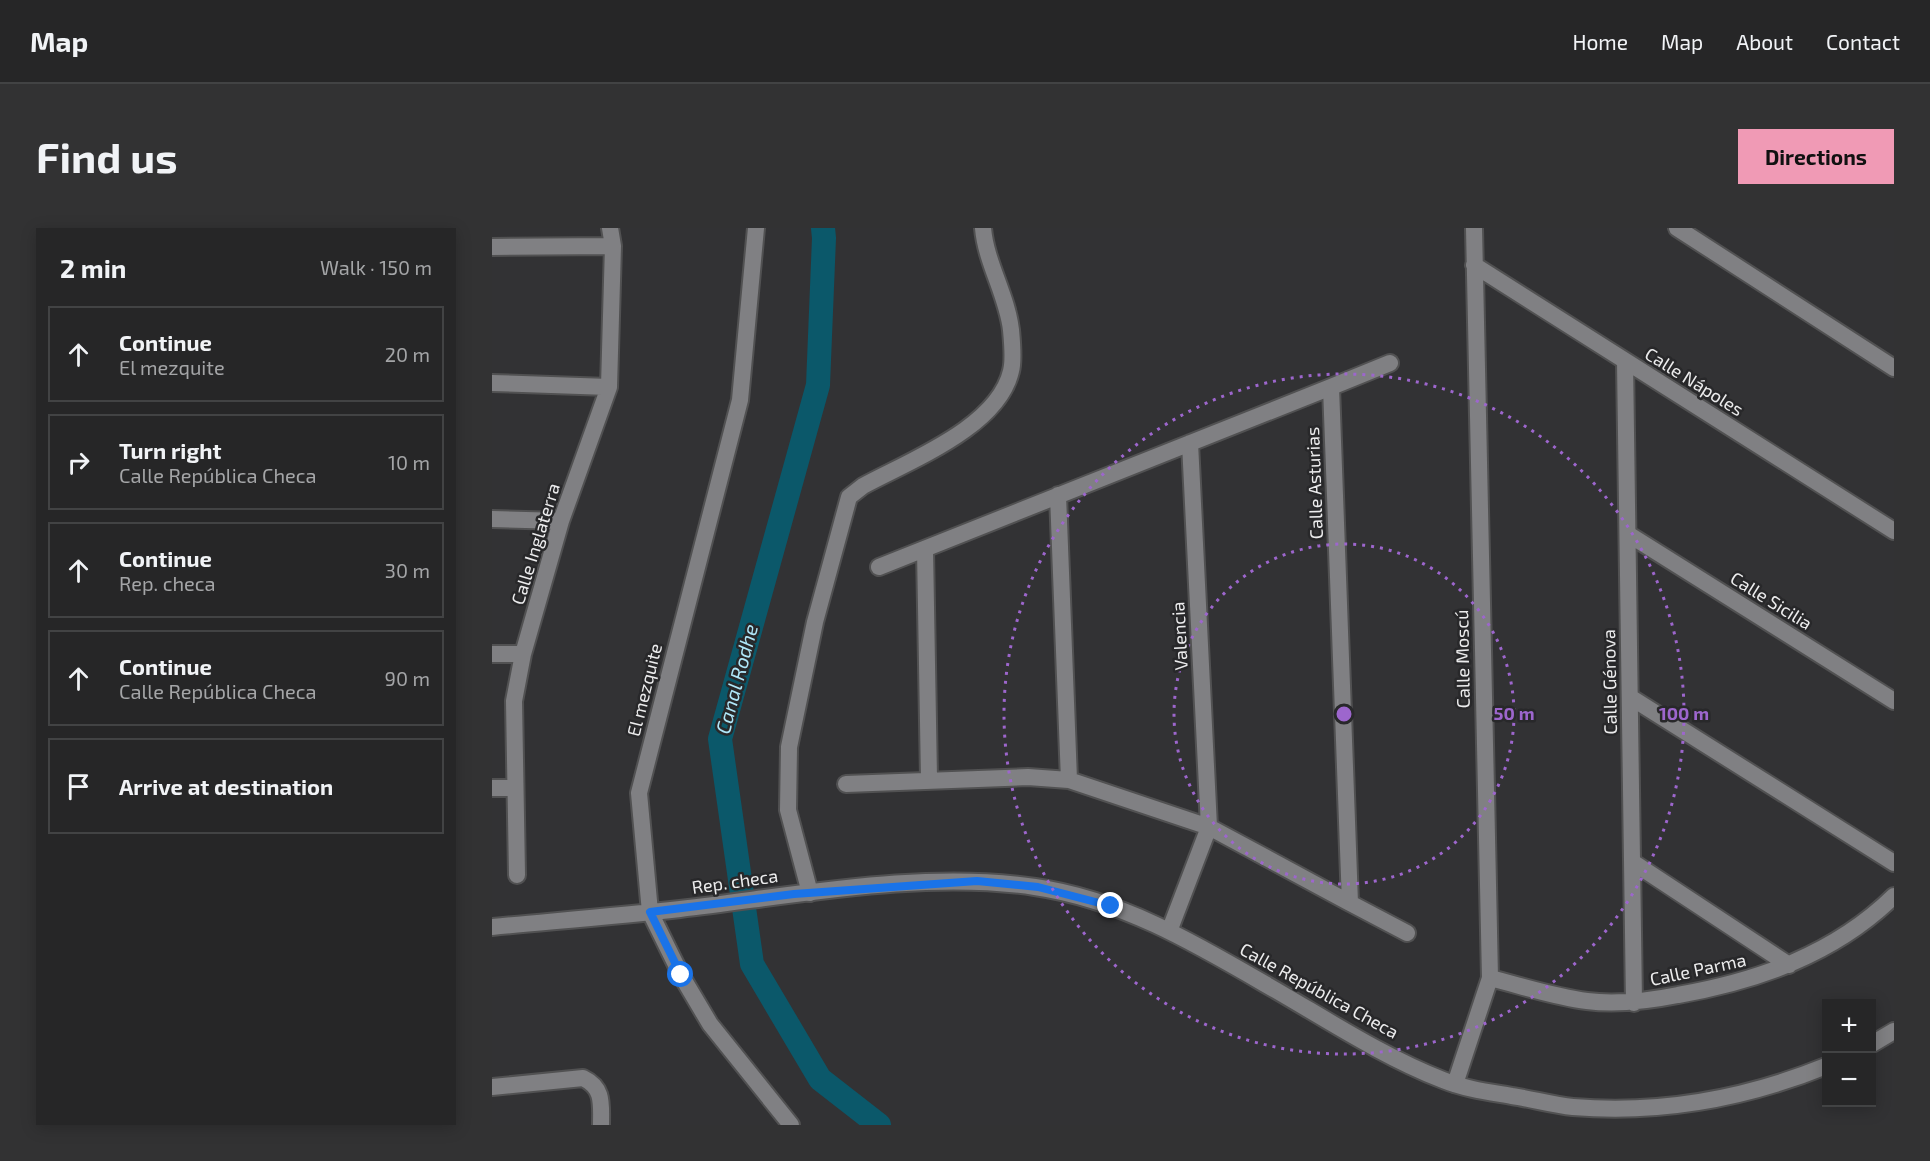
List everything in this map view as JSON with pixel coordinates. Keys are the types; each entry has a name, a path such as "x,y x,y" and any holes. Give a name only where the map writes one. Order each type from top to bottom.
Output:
{"street":[{"name":"Calle Inglaterra","path":"517,875 514,701 523,654 561,521 609,387 613,246 610,228"},
{"name":"El mezquite","path":"756,228 740,400 639,793 650,912 681,975 710,1024 791,1125"},
{"path":"802,893 788,810 789,747 815,622 849,497 863,486 965,431 992,409 1011,371 1011,328 985,247 983,228"},
{"name":"Calle Moscú","path":"1455,1084 1490,978 1474,228"},
{"path":"1677,228 1894,368"},
{"path":"492,247 613,246"},
{"name":"Calle Nápoles","path":"1474,265 1894,531"},
{"name":"Calle Génova","path":"1625,361 1634,863 1634,1003"},
{"path":"879,567 1390,363"},
{"path":"492,383 609,387"},
{"name":"Calle Asturias","path":"1331,387 1350,903"},
{"name":"Valencia","path":"1190,443 1209,827"},
{"path":"1058,495 1069,780"},
{"path":"492,519 561,521"},
{"name":"Calle Sicilia","path":"1628,534 1894,701"},
{"path":"925,549 930,779"},
{"path":"492,654 523,654"},
{"path":"1630,697 1894,863"},
{"path":"846,784 1028,777 1069,780 1209,827 1407,933"},
{"path":"492,788 515,788"},
{"path":"1170,929 1209,827"},
{"path":"1634,863 1789,965"},
{"name":"Calle República Checa","path":"802,893 977,881 1038,887 1111,906 1170,929 1375,1047 1455,1084 1573,1107 1639,1106 1724,1098 1822,1068"},
{"name":"Rep. checa","path":"650,912 802,893"},
{"name":"Calle Parma","path":"1490,978 1587,1001 1634,1003 1717,988 1761,976 1816,953 1861,923 1894,896"},
{"path":"492,927 650,912"},
{"path":"1876,1042 1894,1031"},
{"path":"492,1087 583,1078 594,1084 601,1096 601,1125"}],"waterway":[{"name":"Canal Rodhe","path":"823,228 818,385 720,739 752,964 820,1079 879,1125"}],"route":[{"path":"681,975 650,912 794,894 937,882 977,881 1038,887 1111,906"}]}
